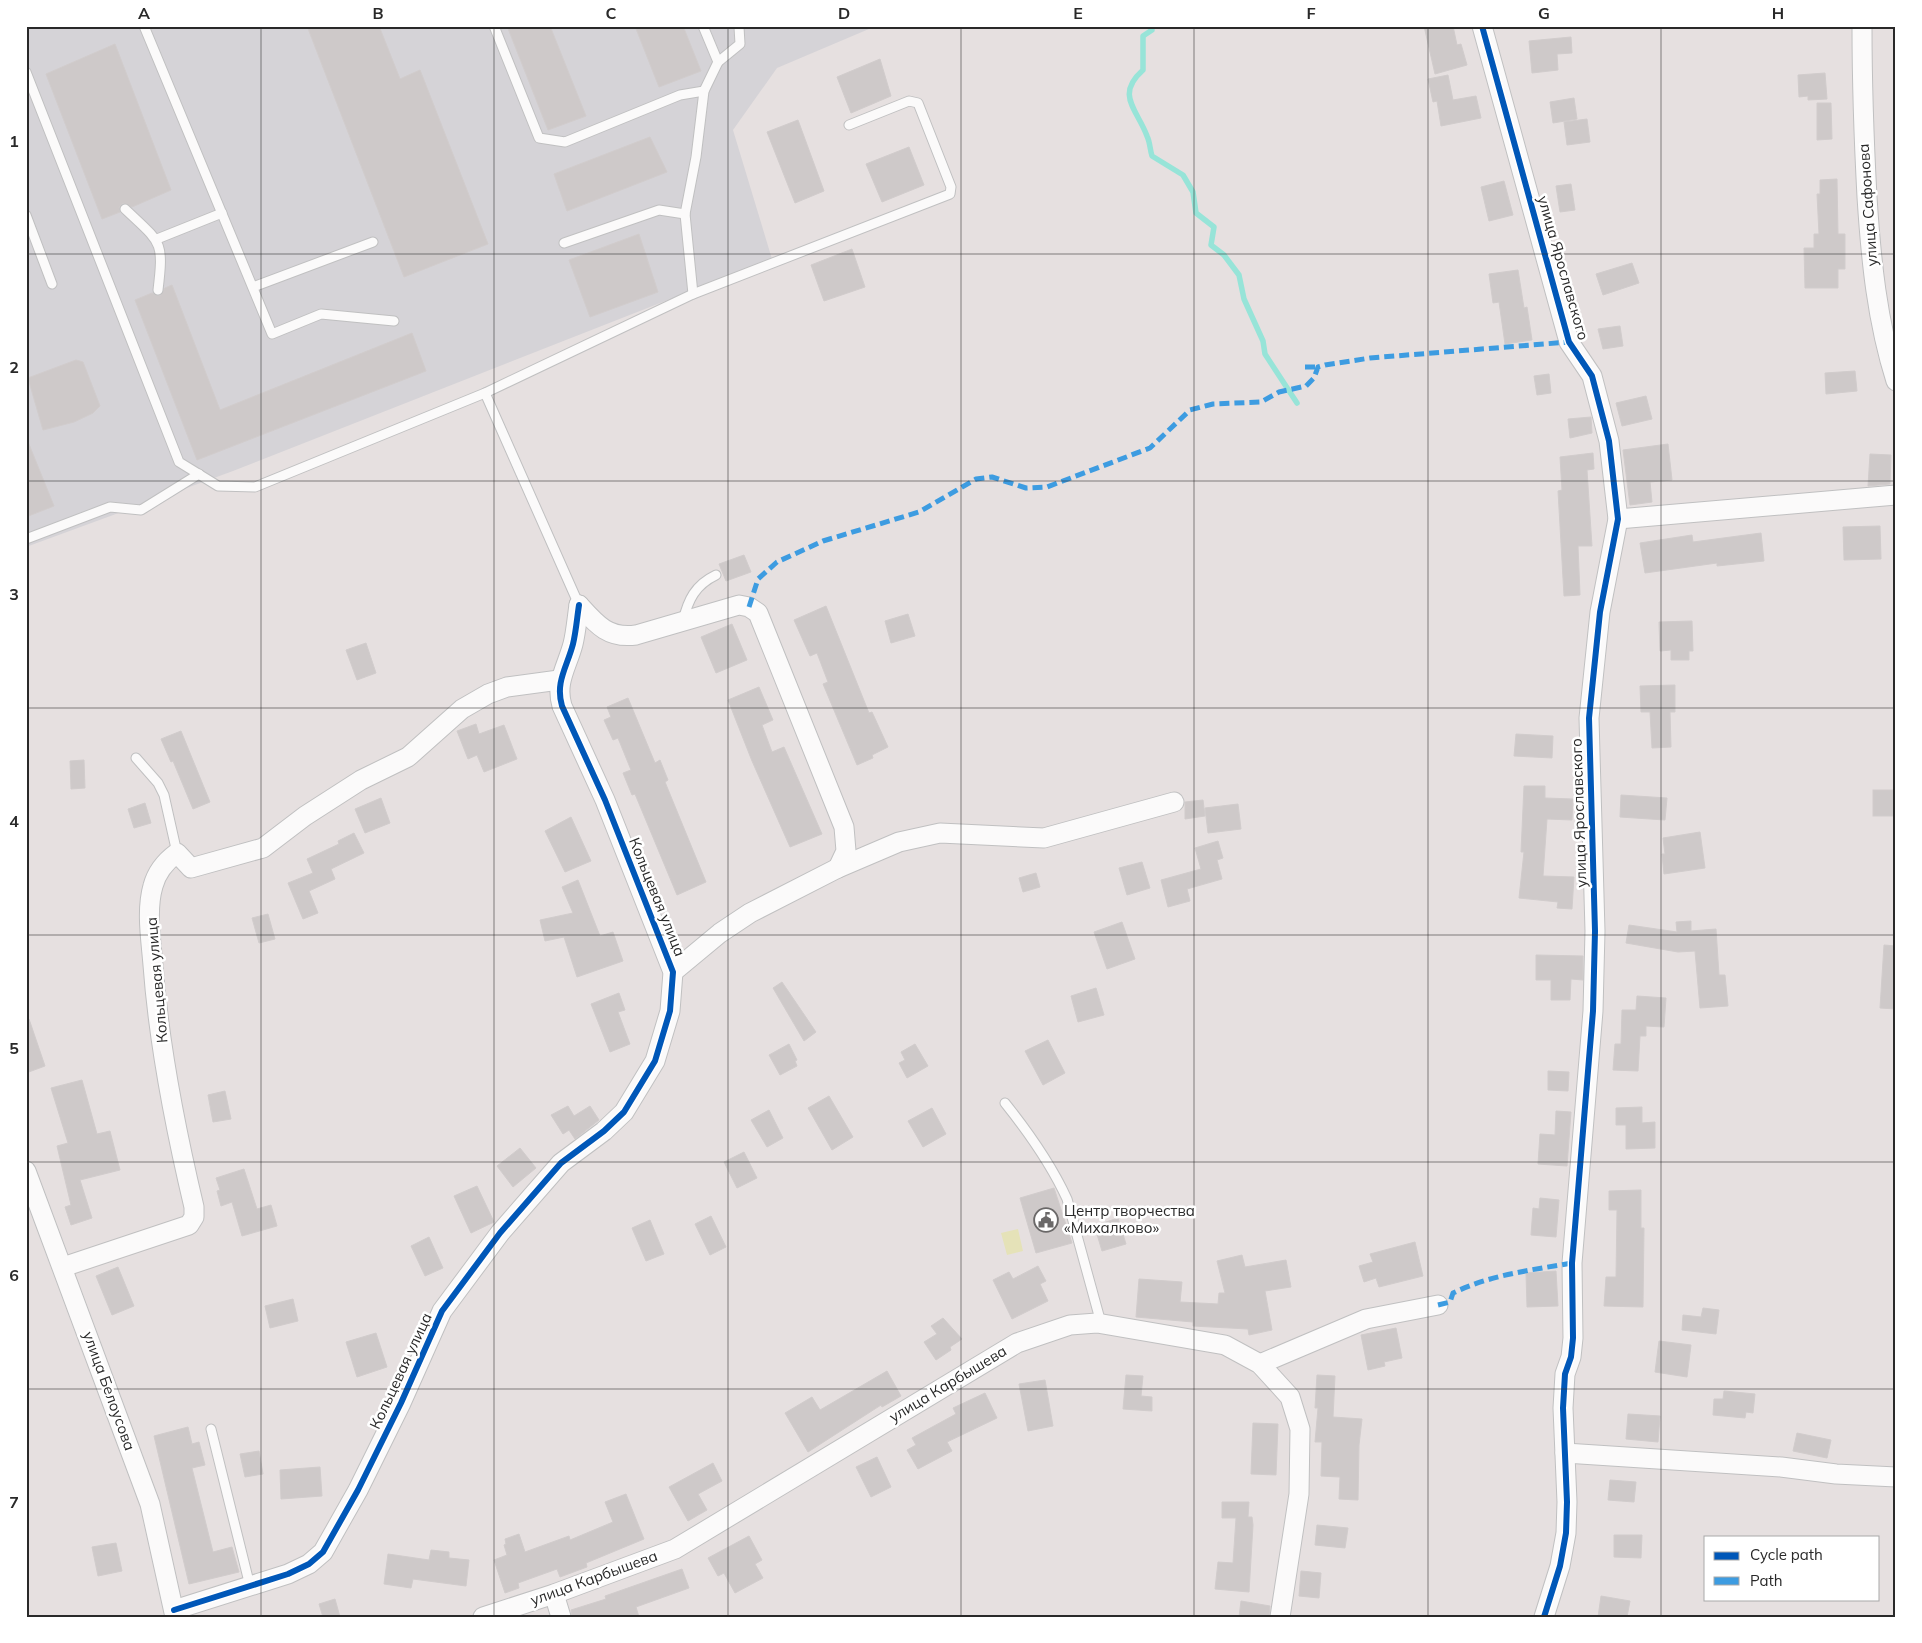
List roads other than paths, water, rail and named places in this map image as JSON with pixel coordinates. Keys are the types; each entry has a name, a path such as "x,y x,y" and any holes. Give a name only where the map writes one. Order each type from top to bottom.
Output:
{"street":[{"name":"улица Ярославского","path":"1482,26 1569,342 1592,376 1609,441 1618,519 1600,612 1589,718 1594,921 1593,1011 1572,1263 1573,1338 1564,1391 1566,1533 1560,1566 1544,1617"},
{"name":"улица Сафонова","path":"1862,26 1865,157 1871,263 1878,313 1896,381"},
{"path":"1618,519 1896,495"},
{"path":"579,605 599,627 616,635 636,635 739,606 749,607 760,615 844,827 846,851 838,868"},
{"path":"178,853 192,868 263,848 305,816 361,780 413,754 470,703 506,687 559,680 573,644 579,605"},
{"name":"Кольцевая улица","path":"175,1613 296,1571 309,1564 323,1552 342,1522 367,1473 442,1311 500,1233 561,1164 604,1131 629,1106 655,1061 662,1042 673,994 673,972 605,800 562,706 559,680"},
{"name":"Кольцевая улица","path":"673,972 720,934 750,914 838,868 921,836 940,833 1044,838 1174,802"},
{"name":"Кольцевая улица","path":"62,1267 189,1225 194,1217 194,1207 180,1150 166,1078 157,1009 151,934 153,887 160,870 178,853"},
{"name":"улица Белоусова","path":"26,1170 150,1504 175,1613"},
{"path":"1260,1364 1366,1319 1438,1305"},
{"name":"улица Карбышева","path":"483,1617 554,1594 675,1548 1017,1343 1070,1325 1101,1323 1225,1345 1260,1364 1287,1392 1297,1413 1300,1429 1299,1494 1280,1617"},
{"path":"1565,1453 1781,1467 1836,1474 1896,1477"},
{"path":"554,1594 561,1617"}],"lane":[{"path":"144,26 272,334 321,314 394,321"},
{"path":"494,26 539,138 564,142 680,95 704,91"},
{"path":"703,26 718,62"},
{"path":"693,294 685,214 696,157 704,91 718,62 740,44 739,27"},
{"path":"26,72 180,462 218,486 256,487 485,393 693,294 950,194 951,187 918,103 909,101 849,125"},
{"path":"126,209 157,239 161,258 158,290"},
{"path":"564,243 660,210 685,214"},
{"path":"157,239 222,213"},
{"path":"26,215 52,284"},
{"path":"253,287 372,242"},
{"path":"485,393 579,605"},
{"path":"26,539 110,507 141,510 199,474"},
{"path":"683,622 686,607 694,591 705,580 716,575"},
{"path":"136,758 158,783 164,795 178,853"},
{"path":"1005,1103 1033,1140 1058,1180 1067,1199 1101,1323"},
{"path":"212,1429 250,1586"}],"waterway":[{"path":"1151,26 1152,30 1143,36 1143,70 1130,87 1129,95 1134,110 1148,138 1152,156 1183,175 1193,192 1196,213 1214,227 1211,245 1224,255 1239,275 1244,299 1263,341 1265,354 1297,403"}],"place":[{"name":"Центр творчества «Михалково»","path":"1046,1220"}]}
